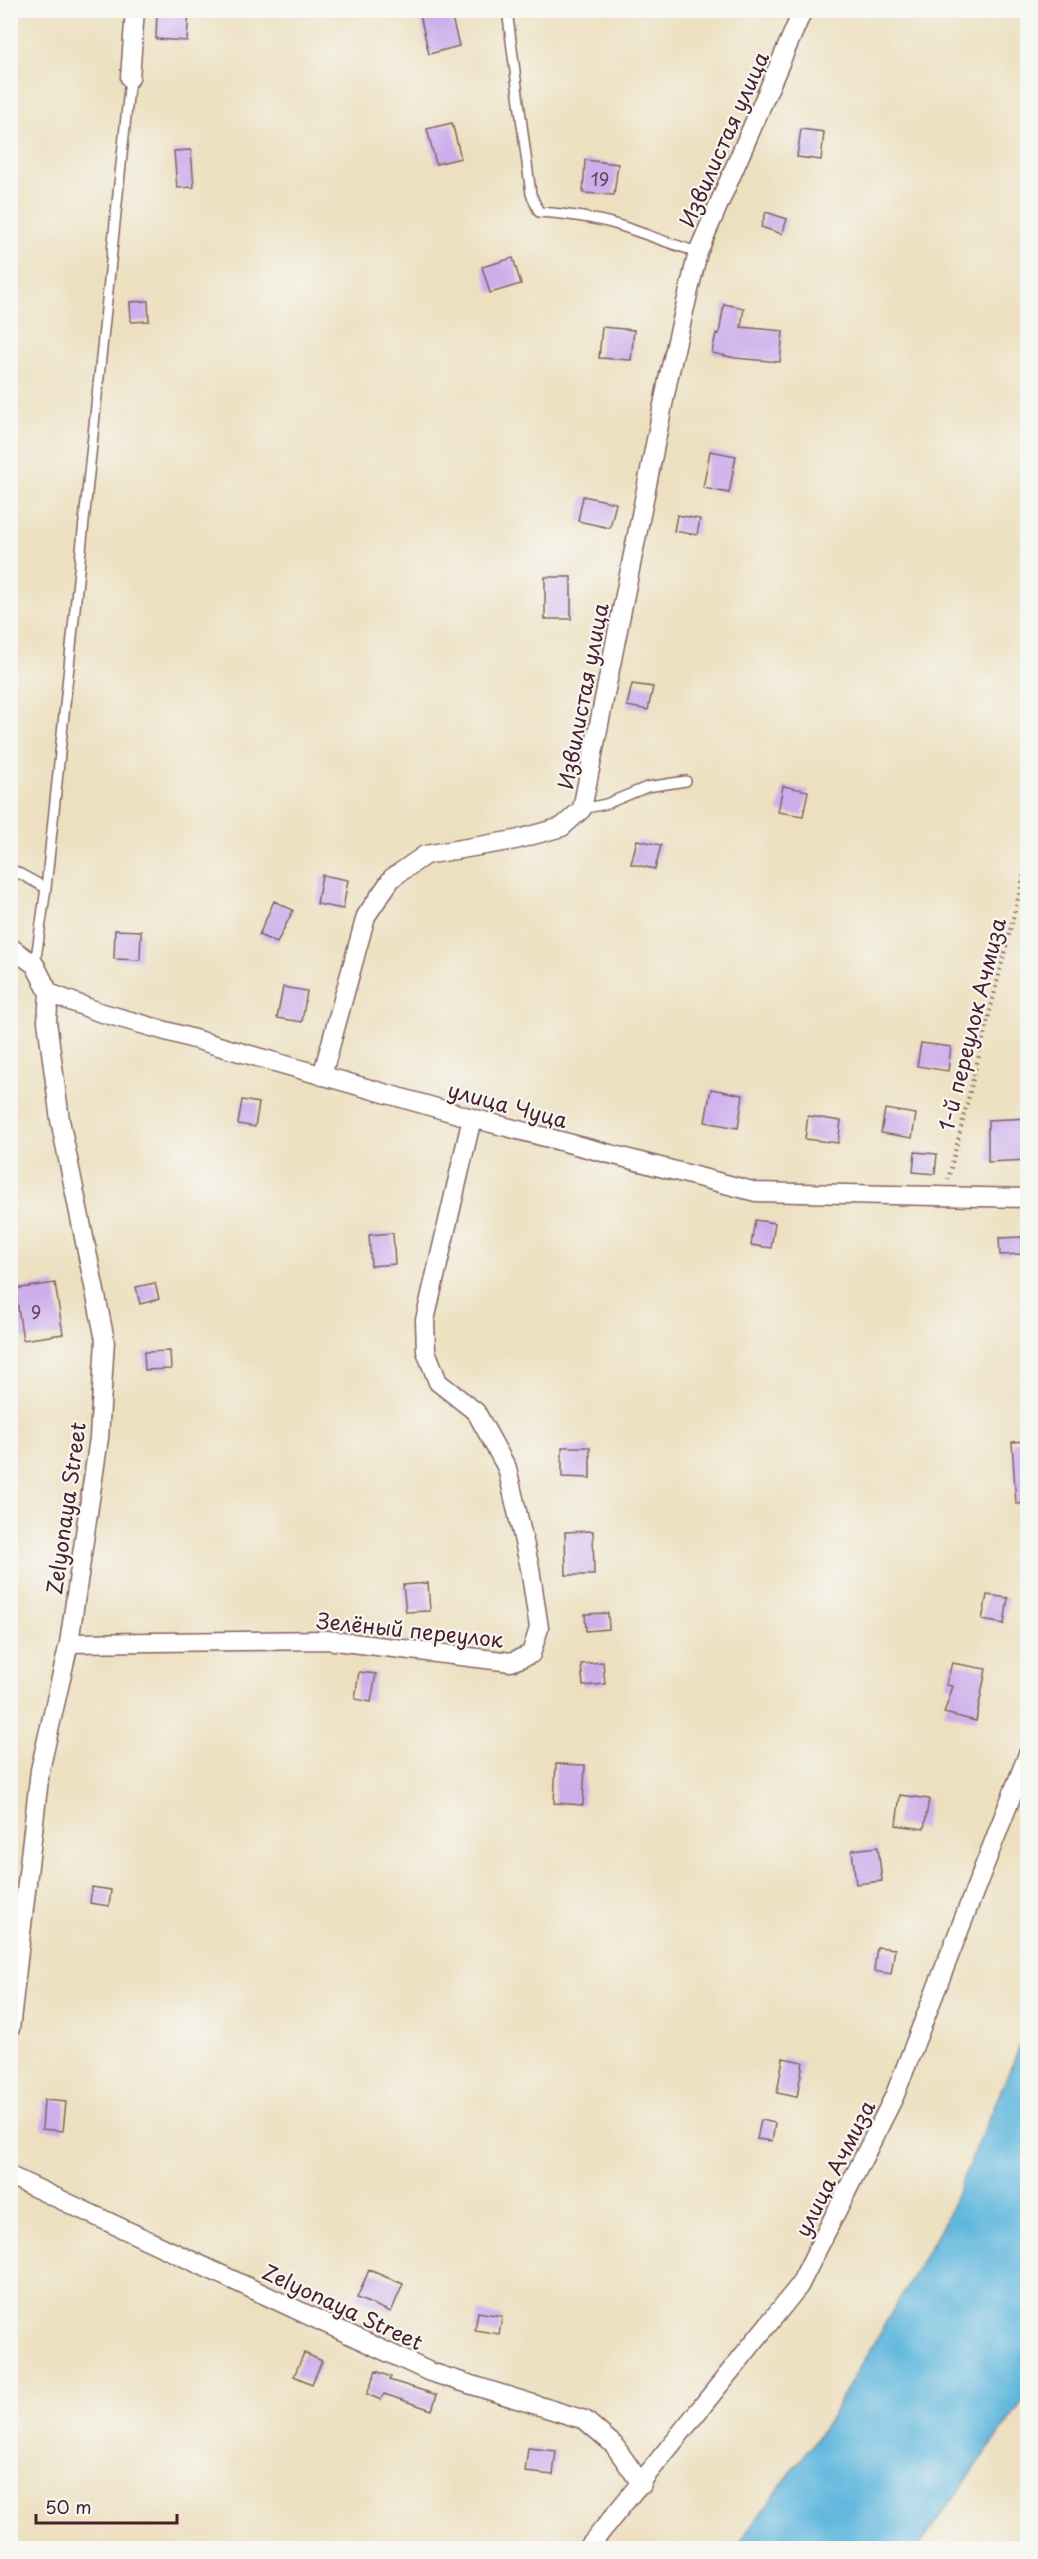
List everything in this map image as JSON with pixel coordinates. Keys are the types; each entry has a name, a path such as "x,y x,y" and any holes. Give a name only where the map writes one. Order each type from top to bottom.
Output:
{"street":[{"path":"130,78 135,10"},
{"name":"Извилистая улица","path":"322,1076 366,916 393,878 425,855 525,838 562,826 582,809 669,375 698,252 803,10"},
{"path":"10,947 35,965 49,993"},
{"name":"улица Чуца","path":"49,993 99,1012 322,1076 472,1118 756,1192 943,1198 1028,1198"},
{"name":"Zelyonaya Street","path":"10,2029 40,1770 69,1643 99,1438 105,1340 60,1120 47,1021 49,993"},
{"name":"Зелёный переулок","path":"69,1643 327,1640 512,1662 531,1654 539,1628 530,1568 507,1468 476,1412 438,1382 426,1351 425,1320 472,1118"},
{"name":"улица Ачмиза","path":"588,2548 642,2485 799,2286 894,2097 1028,1754"},
{"name":"Zelyonaya Street","path":"10,2176 430,2372 585,2420 614,2445 642,2485"}],"lane":[{"name":"Извилистая улица","path":"507,10 531,194 539,212 564,214 625,227 658,241 698,252"},
{"path":"35,965 46,888 130,78"},
{"path":"582,809 606,804 647,787 686,781"},
{"path":"10,866 13,870 46,888"}],"path":[{"name":"1-й переулок Ачмиза","path":"943,1198 1028,858"}],"water":[{"path":"1027,2030 1027,2395 918,2548 735,2548 826,2425 945,2221"}],"building":[{"path":"157,10 189,10 187,41 156,39"},
{"path":"450,10 459,46 429,54 420,15"},
{"path":"452,123 461,158 436,164 427,129"},
{"path":"801,129 824,132 821,160 797,157"},
{"path":"191,150 194,187 177,188 174,151"},
{"path":"585,160 618,164 614,195 583,193"},
{"path":"766,212 787,219 782,234 761,227"},
{"path":"513,258 521,284 490,293 482,267"},
{"path":"148,301 149,321 131,322 130,302"},
{"path":"724,304 744,308 741,327 783,331 780,362 735,358 712,353 716,333 719,334"},
{"path":"602,327 634,330 631,360 599,358"},
{"path":"710,451 736,456 729,493 703,488"},
{"path":"583,496 616,503 610,528 578,521"},
{"path":"677,515 700,519 697,535 674,531"},
{"path":"545,577 571,577 571,619 545,619"},
{"path":"632,684 653,687 648,710 627,706"},
{"path":"783,786 808,791 803,816 778,812"},
{"path":"637,840 661,845 655,869 631,864"},
{"path":"322,875 348,880 343,909 317,904"},
{"path":"274,901 293,910 277,943 259,935"},
{"path":"115,930 141,931 140,960 114,959"},
{"path":"283,987 307,991 302,1022 277,1018"},
{"path":"921,1043 951,1047 948,1071 917,1066"},
{"path":"711,1089 743,1095 738,1128 705,1122"},
{"path":"242,1100 259,1103 255,1127 238,1124"},
{"path":"885,1109 916,1114 912,1138 881,1133"},
{"path":"808,1116 841,1121 838,1143 805,1139"},
{"path":"1028,1118 1028,1160 988,1162 988,1120"},
{"path":"915,1152 937,1154 935,1174 913,1172"},
{"path":"755,1220 775,1223 771,1248 751,1245"},
{"path":"393,1233 395,1264 371,1266 369,1235"},
{"path":"1022,1237 1023,1254 1000,1255 999,1238"},
{"path":"55,1283 63,1334 23,1340 15,1289"},
{"path":"155,1283 159,1299 140,1304 136,1287"},
{"path":"170,1351 171,1369 145,1370 144,1352"},
{"path":"1028,1441 1028,1503 1016,1504 1012,1442"},
{"path":"562,1447 590,1447 590,1478 562,1477"},
{"path":"593,1531 594,1575 566,1575 565,1532"},
{"path":"428,1583 430,1611 406,1612 403,1585"},
{"path":"987,1595 1008,1598 1004,1624 982,1620"},
{"path":"608,1613 609,1629 586,1631 585,1614"},
{"path":"603,1662 605,1684 583,1686 581,1664"},
{"path":"952,1663 986,1669 976,1721 944,1713 953,1686 946,1685"},
{"path":"359,1672 376,1674 371,1702 355,1699"},
{"path":"556,1764 585,1765 583,1805 554,1803"},
{"path":"900,1795 929,1799 924,1829 896,1825"},
{"path":"878,1847 882,1881 856,1884 852,1850"},
{"path":"92,1887 111,1890 109,1906 90,1903"},
{"path":"877,1947 895,1949 891,1974 874,1971"},
{"path":"783,2058 803,2062 797,2097 777,2093"},
{"path":"44,2100 66,2102 63,2131 42,2129"},
{"path":"761,2120 775,2123 772,2141 757,2139"},
{"path":"369,2270 403,2284 391,2312 357,2298"},
{"path":"478,2312 502,2316 499,2334 475,2330"},
{"path":"304,2353 322,2361 312,2384 294,2376"},
{"path":"376,2371 391,2377 389,2380 437,2395 432,2410 384,2394 381,2400 367,2394"},
{"path":"528,2448 556,2451 553,2475 525,2472"}]}
